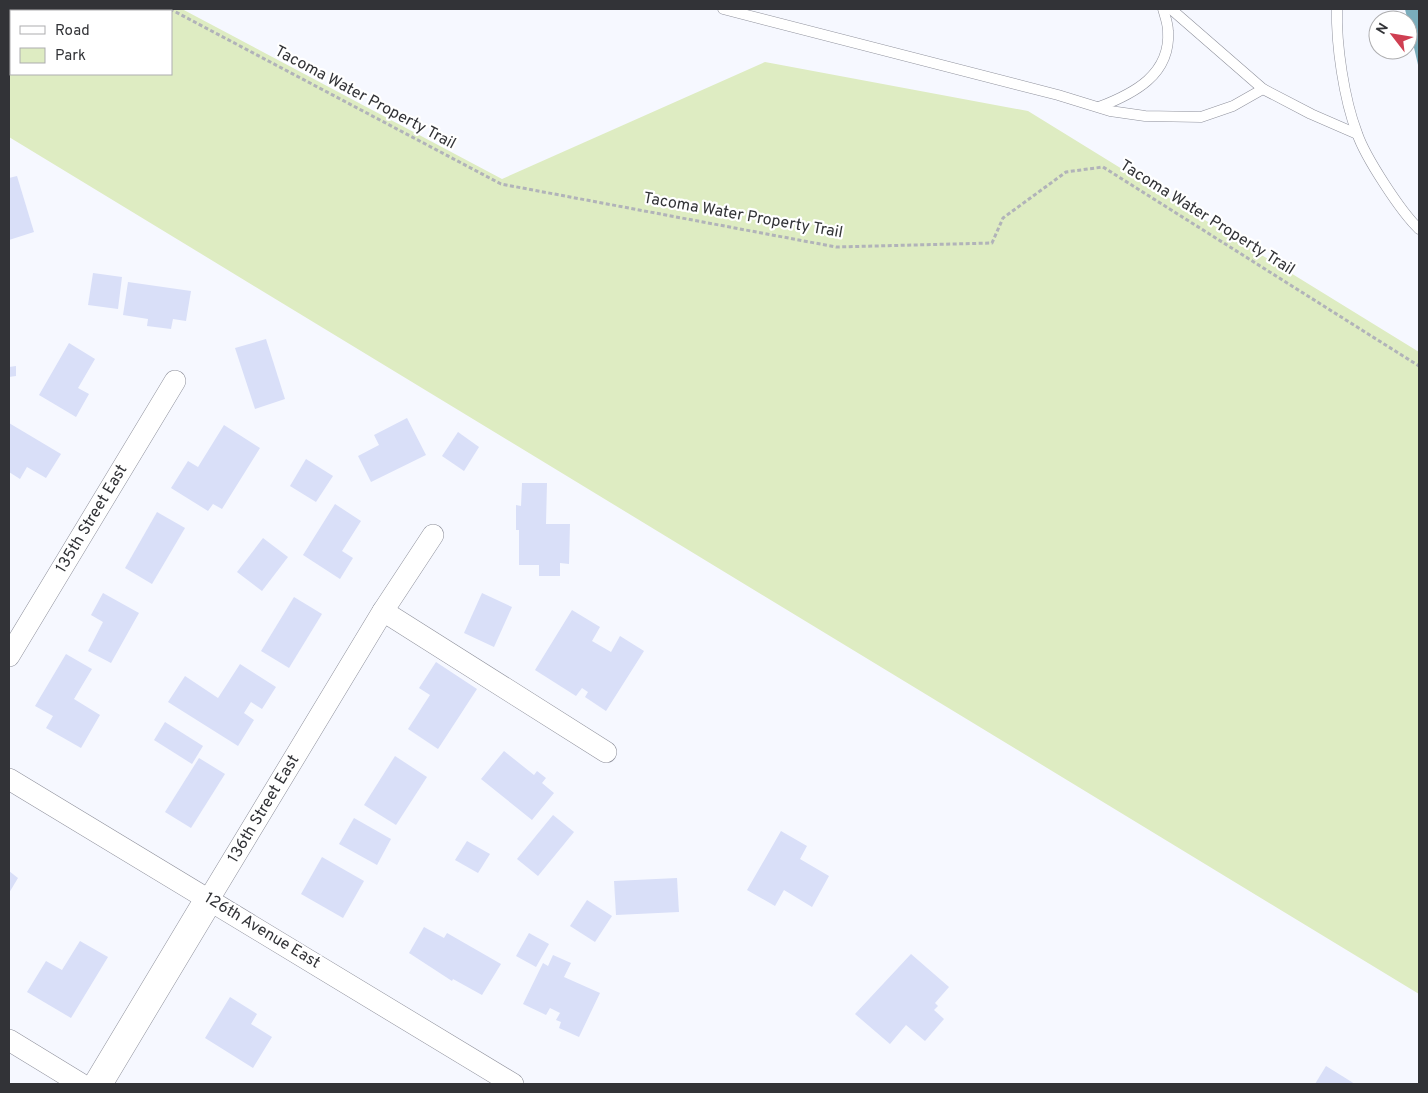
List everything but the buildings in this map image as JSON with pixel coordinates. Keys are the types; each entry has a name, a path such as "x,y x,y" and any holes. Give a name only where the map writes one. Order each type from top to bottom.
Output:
{"street":[{"name":"135th Street East","path":"9,656 175,381"},
{"name":"136th Street East","path":"98,1084 383,611 432,535"},
{"path":"383,611 606,752"},
{"name":"126th Avenue East","path":"9,779 513,1084"},
{"path":"9,1040 81,1084"}],"lane":[{"path":"722,9 1058,95 1098,108 1145,116 1201,117 1233,106 1263,89"},
{"path":"1098,108 1122,98 1146,84 1164,60 1169,32 1163,9"},
{"path":"1171,9 1263,89 1311,114 1357,134"},
{"path":"1337,9 1342,73 1357,134 1383,182 1411,222 1419,229"}],"path":[{"name":"Tacoma Water Property Trail","path":"172,10 501,184 836,247 992,243 1003,218 1066,172 1103,167 1419,366"}],"green space":[{"path":"9,9 182,9 502,179 765,62 1028,111 1419,352 1419,994 9,137"}],"water":[{"path":"1419,9 1419,69 1417,60 1418,10 1405,10"}]}
